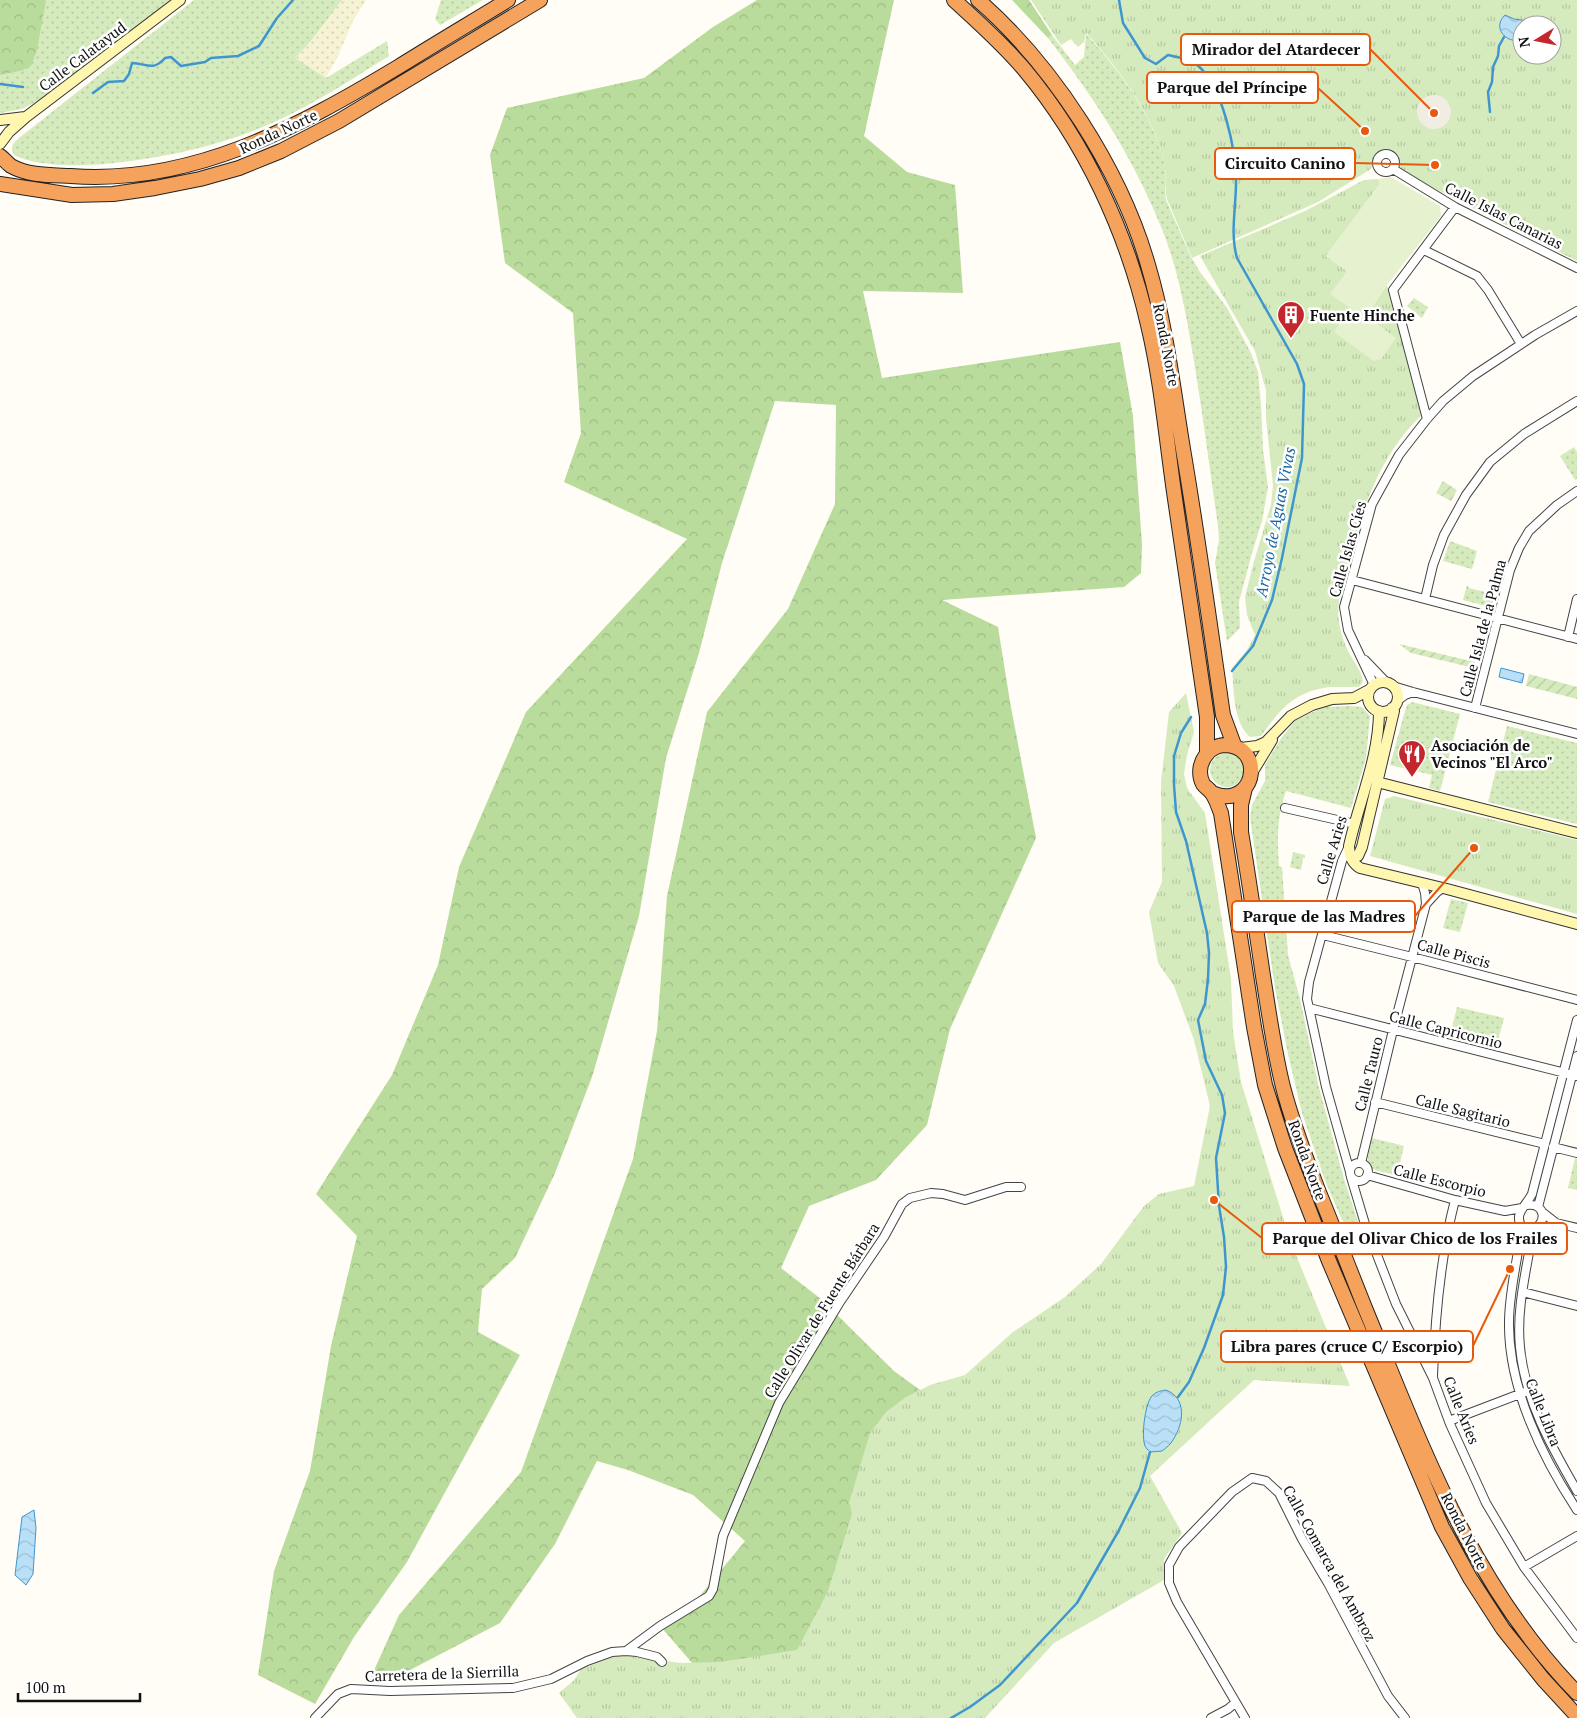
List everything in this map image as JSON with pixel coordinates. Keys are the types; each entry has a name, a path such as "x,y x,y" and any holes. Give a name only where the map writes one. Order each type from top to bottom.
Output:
{"highway":[{"name":"Ronda Norte","path":"0,156 11,166 34,173 89,178 176,168 233,152 286,130 342,101 508,0"},
{"name":"Ronda Norte","path":"0,184 72,195 114,194 191,181 239,168 281,151 338,121 540,0"},
{"name":"Ronda Norte","path":"954,0 1000,43 1024,70 1072,137 1109,207 1138,284 1149,326 1163,411 1207,717 1208,752 1201,762 1200,773 1204,784 1212,793 1221,813 1254,1027 1265,1085 1285,1148 1329,1261 1442,1527 1470,1578 1503,1629 1543,1679 1577,1716"},
{"name":"Ronda Norte","path":"978,0 1006,26 1036,59 1085,126 1126,204 1148,264 1164,326 1223,715 1237,747 1249,758 1252,773 1245,788 1241,804 1242,832 1271,1026 1283,1086 1300,1142 1344,1256 1450,1509 1482,1568 1516,1620 1560,1675 1577,1693"},
{"path":"1208,752 1220,745 1237,747"},
{"path":"1212,793 1223,796 1234,795 1245,788"}],"main road":[{"name":"Calle Calatayud","path":"0,144 9,132 26,117 180,0"},
{"path":"0,120 26,117"},
{"path":"1237,747 1257,746 1266,742 1291,716 1312,704 1332,699 1354,698 1382,682 1390,684 1398,693 1395,705 1388,711 1375,708 1354,698"},
{"path":"1372,688 1368,701 1375,708"},
{"name":"Calle Aries","path":"1349,846 1354,824 1372,782 1395,705"},
{"name":"Calle Aries","path":"1352,858 1356,858 1361,852 1372,782 1379,733 1375,708"},
{"path":"1252,773 1276,733"},
{"path":"1372,782 1577,833"},
{"path":"1349,846 1349,853 1360,868 1577,924"}],"street":[{"name":"Calle Islas Canarias","path":"1393,169 1455,207 1577,268"},
{"path":"1427,419 1393,290 1455,207"},
{"path":"1424,250 1477,276 1488,290 1521,344"},
{"name":"Calle Islas Cíes","path":"1372,688 1360,655 1348,630 1344,607 1372,504 1399,455 1438,406 1473,376 1535,335 1577,311"},
{"path":"1425,599 1444,535 1466,495 1490,462 1524,434 1577,401"},
{"path":"1423,404 1438,406"},
{"name":"Calle Isla de la Palma","path":"1475,708 1510,570 1519,548 1529,531 1557,505 1577,490"},
{"path":"1352,580 1577,639"},
{"path":"1568,637 1577,599"},
{"name":"Calle Islas Cíes","path":"1360,655 1390,684"},
{"path":"1390,684 1413,692 1577,734"},
{"path":"1395,705 1405,695 1413,692"},
{"path":"1284,808 1354,824"},
{"name":"Calle Aries","path":"1349,846 1342,861 1309,982 1307,999 1326,1087 1350,1174 1365,1224 1396,1304 1433,1378 1449,1421 1486,1503 1524,1567 1577,1638"},
{"name":"Calle Tauro","path":"1361,1163 1426,904 1422,884"},
{"path":"1426,904 1443,888"},
{"name":"Calle Piscis","path":"1323,935 1577,1000"},
{"name":"Calle Capricornio","path":"1309,1008 1575,1075"},
{"path":"1536,1228 1543,1220 1540,1209 1549,1146 1577,1020"},
{"path":"1520,1224 1519,1215 1532,1194 1575,1075 1577,1056"},
{"name":"Calle Sagitario","path":"1375,1102 1577,1153"},
{"path":"1361,1163 1366,1167 1367,1175 1361,1181 1355,1180 1350,1174 1352,1165 1361,1163"},
{"name":"Calle Escorpio","path":"1367,1175 1455,1200 1505,1210"},
{"name":"Calle Olivar de Fuente Bárbara","path":"626,1651 660,1626 704,1601 709,1596 713,1589 723,1536 778,1403 840,1302 884,1236 902,1204 910,1198 930,1193 943,1194 965,1200 1006,1187 1021,1187"},
{"path":"1433,1378 1435,1321 1441,1272 1455,1200"},
{"path":"1505,1210 1533,1204 1556,1223"},
{"path":"1505,1210 1520,1224 1536,1228 1556,1223 1577,1228"},
{"name":"Calle Libra","path":"1520,1224 1509,1321 1513,1365 1520,1394 1538,1440 1559,1481 1577,1510"},
{"name":"Calle Libra","path":"1536,1228 1523,1292 1520,1346 1529,1390 1546,1436 1577,1491"},
{"path":"1523,1292 1577,1306"},
{"path":"1449,1421 1529,1390"},
{"name":"Calle Comarca del Ambroz","path":"1245,1718 1177,1602 1169,1583 1169,1565 1179,1547 1232,1492 1252,1478 1266,1481 1279,1493 1388,1696 1405,1718"},
{"path":"1524,1567 1577,1536"},
{"name":"Carretera de la Sierrilla","path":"315,1718 338,1694 351,1689 390,1691 513,1688 551,1679 587,1661 612,1652 626,1651 657,1657 662,1662"},
{"path":"1211,1718 1235,1703"}],"shaded area":[{"path":"342,0 366,0 353,21 326,78 294,58 311,41"},
{"path":"1434,95 1446,100 1451,112 1446,124 1434,129 1422,124 1417,112 1422,100"}],"green space":[{"path":"0,0 46,0 37,50 31,66 21,71 0,75"},
{"path":"46,0 171,0 43,98 22,109 0,113 0,75 21,71"},
{"path":"194,0 342,0 311,41 295,58 326,78 387,41 389,56 329,93 269,125 200,148 152,158 82,165 46,164 14,155 12,146 19,138"},
{"path":"441,0 483,0 440,25 435,19"},
{"path":"757,0 894,0 864,136 907,172 955,185 963,293 863,291 882,378 1120,342 1133,416 1142,545 1141,573 1124,587 942,600 998,627 1036,838 950,1029 927,1125 876,1180 809,1206 781,1268 821,1299 894,1371 920,1390 986,1390 1039,1553 720,1695 660,1626 689,1609 745,1541 693,1495 628,1470 597,1461 555,1544 500,1623 391,1680 371,1677 399,1615 521,1472 633,1159 657,1031 667,896 707,712 788,609 835,504 836,405 775,401 722,563 699,653 666,758 639,916 592,1077 555,1173 515,1258 482,1289 478,1332 520,1355 407,1562 354,1637 315,1704 258,1675 274,1571 310,1471 331,1346 357,1236 316,1194 392,1075 438,965 459,867 526,712 687,539 564,482 581,433 573,313 505,263 490,155 507,108 644,78 713,27"},
{"path":"1012,0 1029,0 1052,35 1048,38"},
{"path":"1031,0 1577,0 1577,261 1402,172 1395,155 1385,149 1374,155 1371,169 1318,202 1192,258 1167,199 1164,161 1159,143 1143,108 1122,76 1086,33 1084,42 1078,47 1071,39 1061,45"},
{"path":"1086,34 1122,77 1143,109 1159,143 1164,161 1166,200 1191,257 1227,308 1251,353 1258,372 1263,450 1268,487 1262,521 1239,602 1240,628 1227,641 1215,563 1219,540 1218,526 1194,361 1181,290 1166,239 1148,196 1110,126 1081,82 1048,38 1052,35 1075,65 1084,57"},
{"path":"1391,177 1440,206 1441,216 1387,285 1366,316 1396,338 1381,359 1374,361 1334,332 1350,308 1330,294 1347,271 1326,256 1380,184 1378,179"},
{"path":"1378,179 1380,184 1326,256 1347,271 1366,316 1387,285 1423,414 1395,447 1374,484 1359,525 1342,587 1338,615 1342,636 1363,681 1358,687 1318,689 1298,697 1282,710 1261,736 1250,737 1244,731 1237,714 1232,668 1247,650 1255,635 1247,615 1245,597 1271,505 1273,485 1266,419 1266,390 1255,351 1200,256 1305,211 1364,180"},
{"path":"1414,298 1428,307 1422,318 1407,306"},
{"path":"1574,447 1577,452 1577,479 1575,480 1560,456"},
{"path":"1443,481 1457,490 1451,501 1436,493"},
{"path":"1450,541 1477,551 1472,569 1443,561"},
{"path":"1467,585 1469,588 1496,593 1492,603 1486,606 1463,600"},
{"path":"1399,644 1475,662 1474,668 1411,653"},
{"path":"1529,674 1577,687 1577,699 1526,686"},
{"path":"1186,693 1194,732 1184,774 1187,788 1205,813 1231,979 1233,1032 1241,1082 1291,1243 1350,1386 1254,1380 1150,1476 1182,1533 1164,1559 1164,1580 1054,1643 985,1718 577,1718 559,1693 574,1680 581,1669 618,1655 682,1663 720,1662 797,1650 828,1591 852,1514 849,1503 870,1433 886,1412 906,1397 930,1385 965,1375 1013,1332 1065,1297 1101,1264 1144,1206 1159,1194 1194,1186 1210,1106 1194,1040 1174,986 1158,963 1149,912 1162,882 1161,782 1169,712"},
{"path":"1412,702 1460,714 1440,791 1429,788 1432,775 1390,765 1407,705"},
{"path":"1324,707 1362,707 1370,716 1366,758 1351,808 1286,791 1279,819 1278,846 1279,866 1282,867 1288,955 1300,999 1319,1088 1344,1179 1363,1237 1359,1238 1342,1220 1326,1183 1302,1113 1275,988 1250,817 1252,805 1265,781 1265,765 1282,737 1296,720"},
{"path":"1507,726 1577,743 1577,824 1488,802"},
{"path":"1227,753 1234,754 1239,758 1243,763 1243,777 1239,782 1234,786 1227,787 1220,786 1215,782 1211,777 1210,770 1211,763 1215,758 1220,754"},
{"path":"1394,796 1577,840 1577,914 1370,856 1385,799"},
{"path":"1293,852 1305,855 1301,870 1290,867"},
{"path":"1451,899 1468,903 1460,932 1443,928"},
{"path":"1457,1007 1504,1018 1496,1048 1450,1036"},
{"path":"1372,1138 1404,1146 1397,1175 1373,1169 1370,1166 1368,1157"},
{"path":"1575,1158 1577,1159 1577,1190 1568,1188"}],"water":[{"path":"1505,15 1512,18 1512,40 1502,34 1500,29 1501,20"},
{"path":"1501,668 1524,674 1522,683 1499,677"},
{"path":"1166,1390 1178,1399 1182,1412 1180,1426 1167,1447 1162,1451 1150,1452 1145,1446 1143,1435 1147,1407 1153,1395"},
{"path":"34,1510 36,1528 33,1574 26,1585 15,1575 22,1517"}],"waterway":[{"name":"Arroyo de Aguas Vivas","path":"93,93 108,82 124,81 129,74 132,63 153,66 165,58 171,57 181,66 205,62 211,58 238,56 259,46 277,18 293,0"},
{"name":"Arroyo de Aguas Vivas","path":"1119,0 1123,23 1145,58 1156,64 1168,55 1190,61 1206,74 1214,87 1226,119 1234,153 1236,182 1234,240 1237,258 1297,364 1304,384 1302,458 1272,600 1253,646 1232,671"},
{"path":"1490,112 1488,92 1492,82 1493,67 1498,56 1499,46 1504,37"},
{"name":"Arroyo de Aguas Vivas","path":"0,84 23,87"},
{"name":"Arroyo de Aguas Vivas","path":"1178,1397 1189,1382 1204,1348 1223,1295 1226,1267 1216,1158 1225,1113 1222,1095 1206,1061 1198,1020 1205,1004 1208,979 1209,953 1207,933 1186,841 1176,812 1174,785 1174,756 1181,733 1191,717"},
{"name":"Arroyo de Aguas Vivas","path":"951,1718 1000,1685 1077,1603 1118,1532 1140,1488 1150,1452"}],"place":[{"name":"Mirador del Atardecer","path":"1434,113"},
{"name":"Parque del Príncipe","path":"1365,131"},
{"name":"Circuito Canino","path":"1435,165"},
{"name":"Fuente Hinche","path":"1291,339"},
{"name":"Asociación de Vecinos \"El Arco\"","path":"1412,778"},
{"name":"Parque de las Madres","path":"1474,848"},
{"name":"Parque del Olivar Chico de los Frailes","path":"1214,1200"},
{"name":"Libra pares (cruce C/ Escorpio)","path":"1510,1269"}]}
